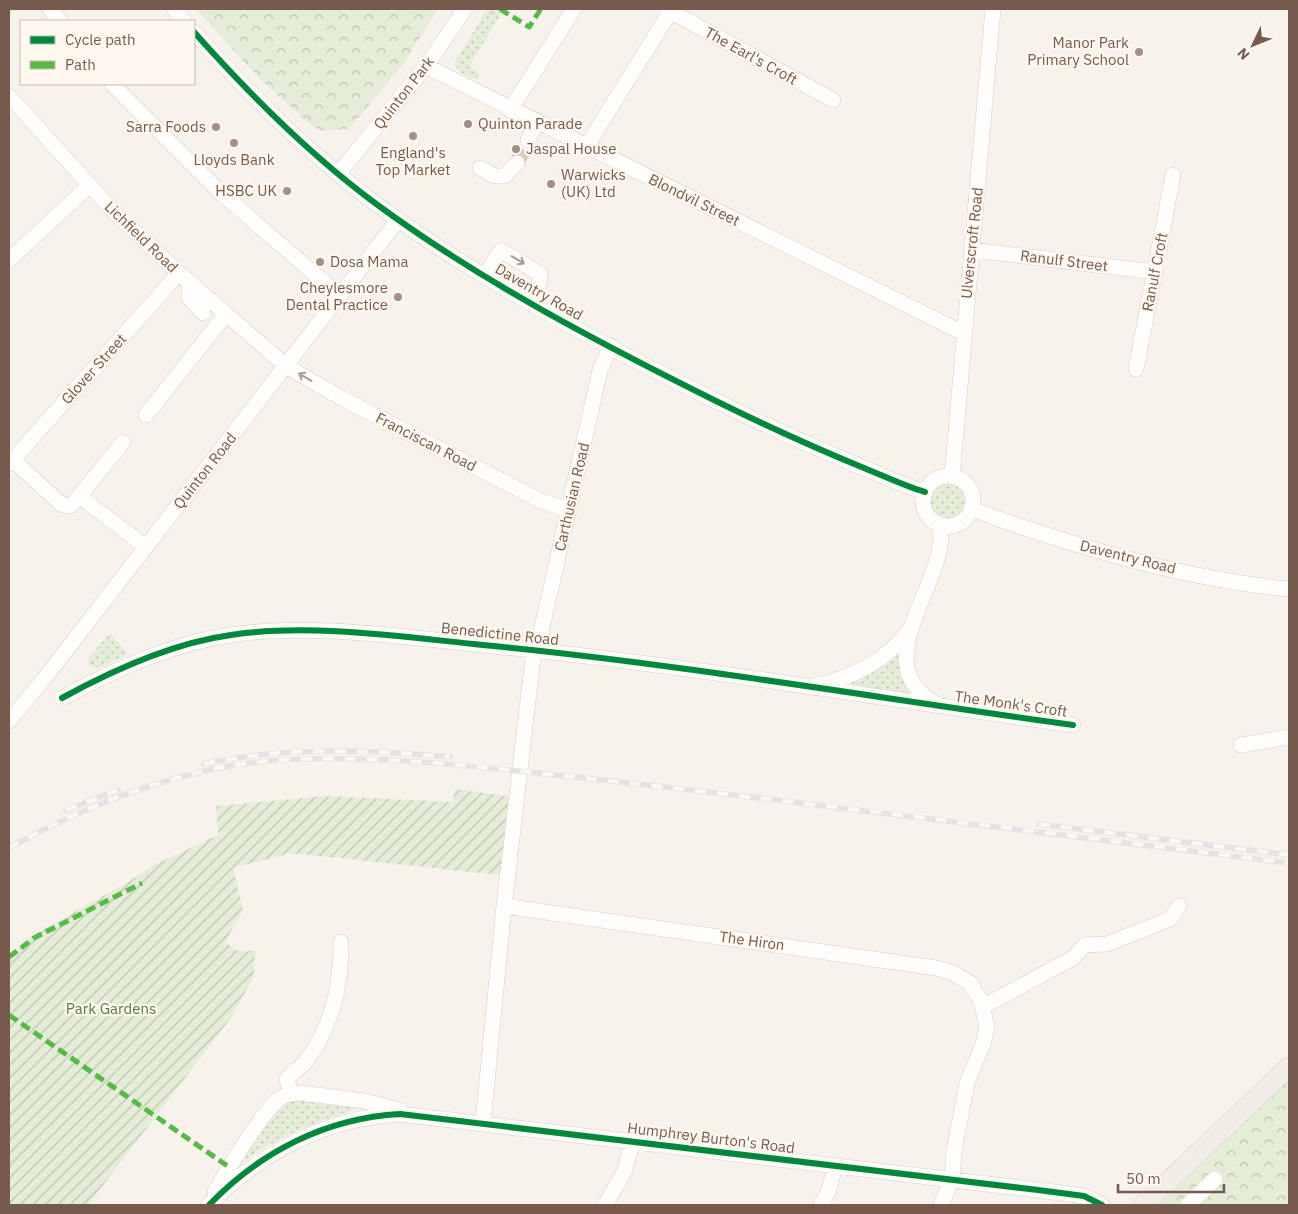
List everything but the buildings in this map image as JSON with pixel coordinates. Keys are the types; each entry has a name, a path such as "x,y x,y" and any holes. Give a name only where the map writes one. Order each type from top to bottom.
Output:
{"main road":[{"path":"1143,1205 1289,1067"}],"street":[{"path":"50,9 59,20"},
{"path":"174,9 183,20"},
{"name":"Quinton Park","path":"339,173 426,66 465,9"},
{"path":"510,110 574,9"},
{"name":"Ulverscroft Road","path":"952,477 963,333 993,9"},
{"path":"586,147 671,10"},
{"name":"The Earl's Croft","path":"671,10 833,100"},
{"name":"Daventry Road","path":"195,33 270,111 339,173 398,220 486,276 611,346 763,424 847,461 925,492"},
{"name":"Blondvil Street","path":"426,66 510,110 963,333"},
{"path":"113,85 222,193 340,296"},
{"name":"Lichfield Road","path":"9,96 89,186 184,278 286,366"},
{"path":"528,140 537,123"},
{"path":"480,168 494,176 505,176 517,163"},
{"name":"Ranulf Croft","path":"1136,369 1173,175"},
{"path":"9,260 89,186"},
{"name":"Quinton Road","path":"9,721 398,220"},
{"name":"Ranulf Street","path":"972,250 1155,272"},
{"path":"486,276 498,254 501,251 506,253 540,274 539,284 530,302"},
{"path":"184,278 188,298 203,313"},
{"name":"Glover Street","path":"11,462 184,278"},
{"path":"146,415 226,314"},
{"name":"Carthusian Road","path":"536,650 600,370 611,346"},
{"name":"Franciscan Road","path":"286,366 323,388 541,502 569,510"},
{"path":"11,462 61,504 67,506 72,505 124,442"},
{"path":"952,477 959,479 968,487 972,497 971,508 960,523 948,526 940,525 926,514 923,504 925,492 936,480 952,477"},
{"path":"79,496 146,547"},
{"name":"Daventry Road","path":"971,508 1026,528 1110,554 1225,581 1289,589"},
{"name":"Benedictine Road","path":"940,525 940,547 911,627 906,658 910,677 923,695 946,707"},
{"name":"Benedictine Road","path":"808,686 832,681 874,662 899,642 911,627"},
{"name":"Benedictine Road","path":"62,698 90,683 176,648 232,634 354,632 536,650 808,686 946,707"},
{"path":"483,1123 504,906 536,650"},
{"name":"The Monk's Croft","path":"946,707 1073,725"},
{"path":"1241,745 1289,737"},
{"name":"The Hiron","path":"504,906 936,968 953,973 970,984 976,992 987,1020 987,1033 970,1072 962,1100 952,1180 941,1205"},
{"path":"982,1007 1073,958 1088,944 1107,944 1170,919 1179,906"},
{"path":"208,1205 233,1160 250,1137 275,1104 291,1094 287,1079 305,1063 328,1025 341,974 341,942"},
{"name":"Humphrey Burton's Road","path":"291,1094 301,1093 365,1101 414,1114 483,1123 1084,1196 1102,1205"},
{"name":"Humphrey Burton's Road","path":"208,1205 250,1168 276,1150 316,1132 368,1118 414,1114"},
{"path":"605,1205 624,1172 633,1141"},
{"path":"821,1205 829,1190 835,1166"},
{"path":"1188,1205 1215,1179"}],"green space":[{"path":"196,9 438,9 404,63 349,129 322,131 313,127 261,80"},
{"path":"487,9 503,11 469,66 480,74 476,80 460,72 454,64"},
{"path":"948,482 955,483 961,488 966,494 966,508 961,514 955,519 948,520 941,519 935,514 930,508 929,501 930,494 935,488 941,483"},
{"path":"110,633 128,654 101,667 93,668 88,663 90,656"},
{"path":"898,654 910,691 908,694 848,686 846,684"},
{"name":"Park Gardens","path":"455,789 511,797 500,875 291,853 233,868 243,910 225,942 238,951 255,951 254,976 233,1015 88,1205 9,1205 9,956 34,935 128,882 154,865 218,835 216,806 325,796 453,802"},
{"path":"1289,1067 1289,1205 1143,1205"},
{"path":"291,1099 364,1107 330,1117 299,1130 269,1145 239,1164 275,1109"}],"tunnel":[{"path":"517,163 528,140"}],"railway":[{"path":"204,764 265,754 326,751 450,757"},
{"path":"9,848 88,809 172,779 251,763 295,759 339,759 405,761 639,784 1289,863"},
{"path":"66,810 118,790"},
{"path":"1039,824 1289,855"}],"marked path":[{"path":"500,9 529,27 541,9"},
{"path":"9,957 34,938 142,883"},
{"path":"9,1015 229,1167"}],"cycle path":[{"path":"195,33 259,102 329,167 379,206 460,261 545,312 632,359 720,403 827,453 925,492"},
{"path":"62,698 122,668 187,644 231,635 292,630 357,632 421,638 631,662 1073,725"},
{"path":"209,1205 250,1169 296,1141 346,1122 400,1114 1038,1190 1084,1196 1102,1205"}],"place":[{"name":"Manor Park Primary School","path":"1139,52"},
{"name":"Quinton Parade","path":"468,124"},
{"name":"Sarra Foods","path":"216,127"},
{"name":"England's Top Market","path":"413,136"},
{"name":"Lloyds Bank","path":"234,143"},
{"name":"Jaspal House","path":"516,149"},
{"name":"Warwicks (UK) Ltd","path":"551,184"},
{"name":"HSBC UK","path":"287,191"},
{"name":"Dosa Mama","path":"320,262"},
{"name":"Cheylesmore Dental Practice","path":"398,297"}]}
